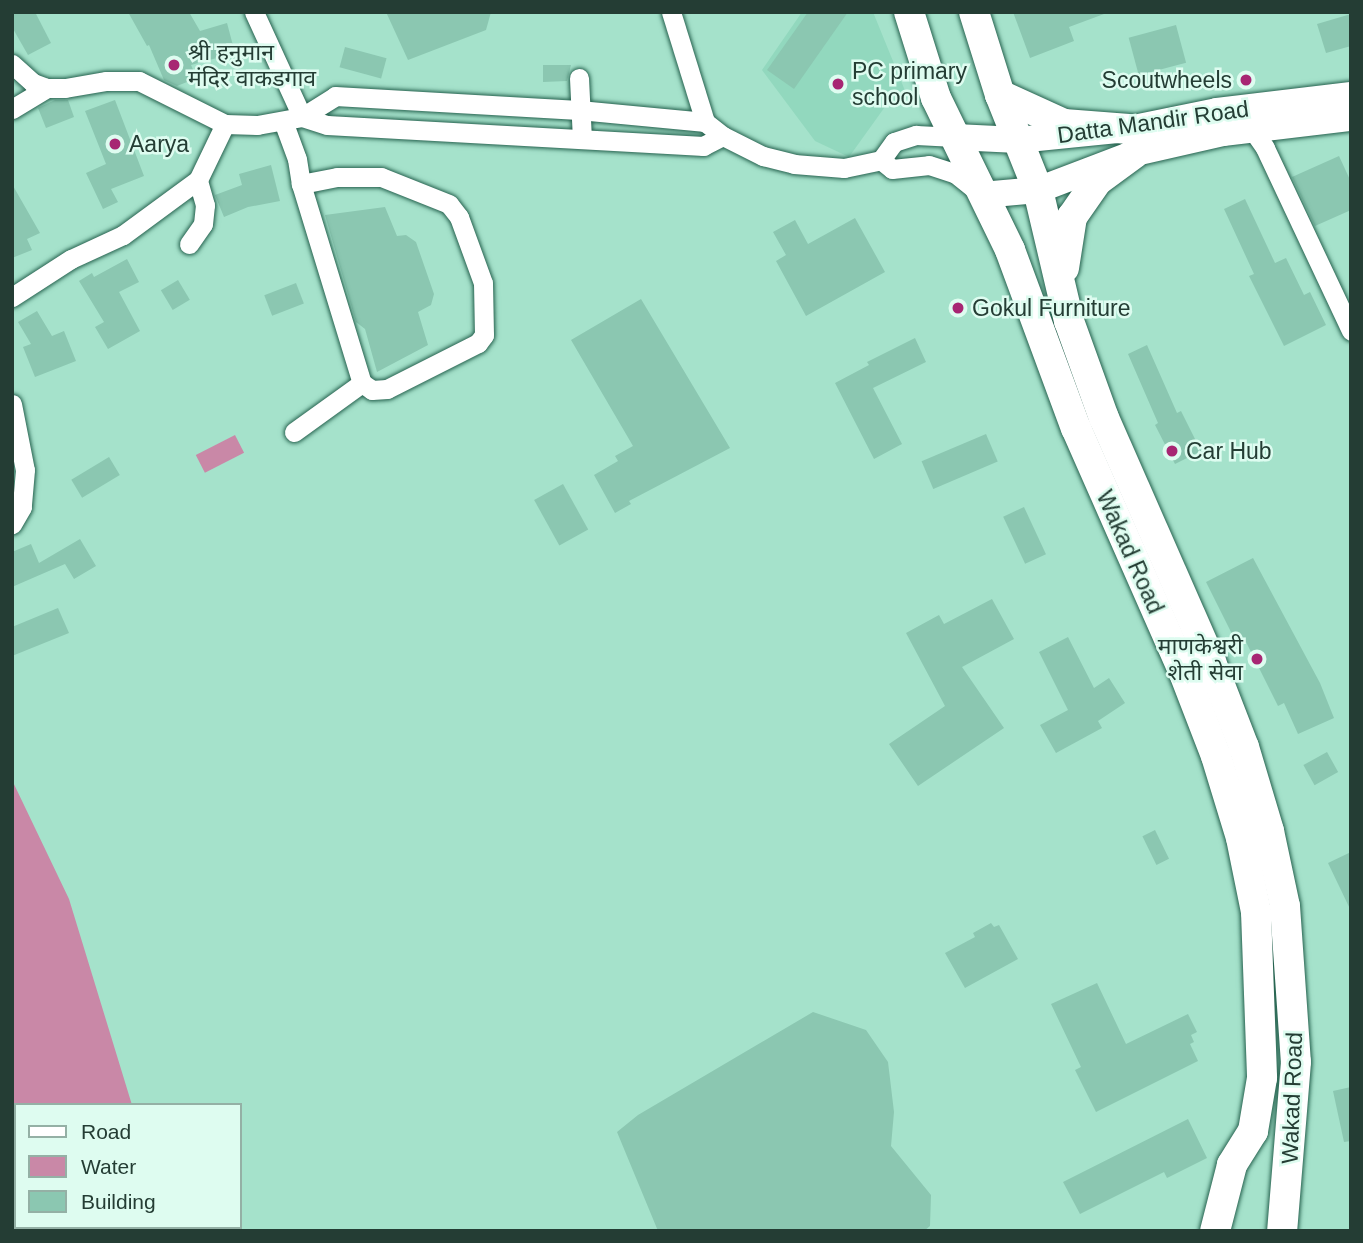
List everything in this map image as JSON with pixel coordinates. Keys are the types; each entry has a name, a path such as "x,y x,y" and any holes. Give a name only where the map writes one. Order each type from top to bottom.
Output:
{"main road":[{"name":"Wakad Road","path":"909,12 936,98 1010,250 1081,441 1184,673 1216,756 1241,838 1256,912 1262,1078 1253,1131 1233,1165 1215,1231"},
{"name":"Wakad Road","path":"974,12 1000,95 1038,190 1069,321 1104,418 1211,662 1244,747 1269,831 1285,906 1296,1062 1282,1231"},
{"path":"1000,95 1065,124 1132,141 1097,181 1072,217 1064,272 1069,321"},
{"name":"Datta Mandir Road","path":"982,195 1038,190 1132,141 1217,111 1351,95"},
{"name":"Datta Mandir Road","path":"955,137 1132,141 1254,132 1351,118"}],"street":[{"path":"254,12 292,119 301,184 362,383 372,390 387,389 478,343 484,335 483,283 458,217 449,204 381,177 337,177 301,184"},
{"path":"671,12 705,122"},
{"path":"12,64 33,83 47,88 65,88 106,80 139,80 225,124 257,125 292,119 335,96 579,110 705,122 723,136 763,156 794,164 844,168 881,160 894,142 916,135 955,137"},
{"path":"579,78 582,139"},
{"path":"12,109 47,88"},
{"path":"292,119 327,125 703,146 723,136"},
{"path":"12,297 71,260 123,235 198,180 225,124"},
{"path":"1254,132 1265,148 1351,331"},
{"path":"881,160 892,169 929,165 956,174 982,195"},
{"path":"189,244 203,224 205,205 198,180"},
{"path":"294,432 362,383"},
{"path":"12,404 25,470 22,507 12,524"}],"shaded area":[{"name":"PC primary school","path":"802,12 873,12 908,98 887,104 849,157 815,141 762,70"}],"water":[{"path":"235,435 244,453 205,473 196,455"},
{"path":"12,780 69,899 131,1103 14,1103 14,1229 171,1231 12,1231"}],"building":[{"path":"12,12 35,12 51,43 28,55 12,27"},
{"path":"128,12 189,12 200,31 227,23 235,53 191,65 197,78 177,86 164,80 149,45 147,46"},
{"path":"386,12 491,12 486,30 408,60"},
{"path":"808,12 848,12 794,89 767,70"},
{"path":"1013,12 1104,14 1069,27 1074,41 1030,58"},
{"path":"1351,14 1351,46 1326,53 1317,24"},
{"path":"1176,25 1186,63 1139,75 1129,38"},
{"path":"345,47 387,58 381,78 340,67"},
{"path":"543,65 571,65 567,81 543,82"},
{"path":"55,100 68,100 74,117 46,128 38,108"},
{"name":"Aarya","path":"115,100 144,176 111,189 118,202 103,209 86,173 106,164 85,111"},
{"path":"1339,156 1351,182 1351,210 1315,226 1292,177"},
{"path":"271,165 280,201 248,207 224,217 215,195 242,185 239,174"},
{"path":"12,184 40,233 27,239 32,250 12,258"},
{"path":"1245,199 1275,263 1286,258 1304,295 1310,292 1326,325 1284,346 1249,276 1254,274 1224,209"},
{"path":"385,207 397,236 406,235 416,242 434,294 431,305 418,312 428,345 377,372 365,329 356,322 325,215"},
{"path":"855,218 885,272 806,316 776,261 786,255 773,232 795,220 808,244"},
{"path":"127,259 139,282 119,292 140,331 108,349 95,327 104,322 79,281 92,273 94,277"},
{"path":"178,280 190,300 173,310 161,290"},
{"path":"296,283 304,304 272,316 264,295"},
{"path":"641,299 730,448 629,501 631,504 615,513 594,475 618,461 615,456 633,446 571,340"},
{"path":"37,311 52,336 64,331 76,361 35,377 23,347 31,344 18,322"},
{"path":"915,338 926,362 873,388 902,444 874,459 835,383 869,365 867,362"},
{"path":"1147,345 1177,413 1181,411 1201,451 1175,464 1155,425 1158,423 1128,354"},
{"path":"986,434 998,462 933,489 922,461"},
{"path":"109,457 120,475 82,498 71,480"},
{"path":"563,484 588,529 559,545 534,500"},
{"path":"1024,507 1046,554 1025,564 1003,517"},
{"path":"80,539 96,566 74,579 65,564 12,587 12,552 31,544 39,563"},
{"path":"1253,558 1320,683 1334,718 1298,734 1284,703 1278,706 1246,642 1238,646 1206,582"},
{"path":"992,599 1014,639 962,667 1004,728 918,786 889,744 945,706 906,633 939,615 944,624"},
{"path":"58,608 69,633 12,656 12,627"},
{"path":"1068,637 1094,688 1109,678 1125,703 1098,721 1102,728 1056,753 1040,725 1068,710 1039,652"},
{"path":"1327,752 1338,772 1315,785 1303,765"},
{"path":"1155,830 1169,859 1156,865 1142,836"},
{"path":"1351,852 1351,911 1328,863"},
{"path":"991,923 994,927 999,925 1018,959 965,988 945,953 975,937 973,933"},
{"path":"1097,983 1126,1044 1188,1014 1197,1032 1191,1035 1194,1042 1190,1044 1198,1061 1096,1112 1075,1070 1081,1067 1051,1004"},
{"path":"813,1012 866,1030 888,1062 894,1112 891,1146 931,1195 930,1226 924,1231 658,1231 617,1132 638,1115"},
{"path":"1351,1087 1351,1141 1344,1142 1333,1091"},
{"path":"1188,1119 1207,1158 1167,1178 1164,1172 1080,1214 1063,1182"}],"place":[{"name":"श्री हनुमान मंदिर वाकडगाव","path":"174,65"},
{"name":"Scoutwheels","path":"1246,80"},
{"name":"PC primary school","path":"838,84"},
{"name":"Aarya","path":"115,144"},
{"name":"Gokul Furniture","path":"958,308"},
{"name":"Car Hub","path":"1172,451"},
{"name":"माणकेश्वरी शेती सेवा","path":"1257,659"}]}
